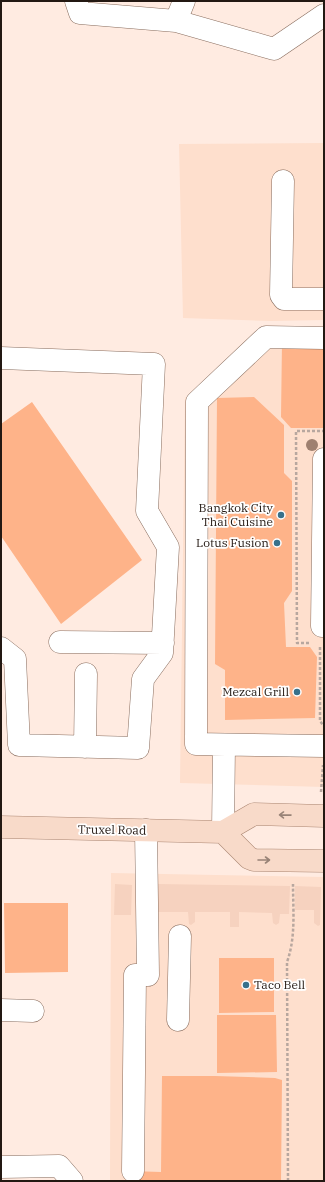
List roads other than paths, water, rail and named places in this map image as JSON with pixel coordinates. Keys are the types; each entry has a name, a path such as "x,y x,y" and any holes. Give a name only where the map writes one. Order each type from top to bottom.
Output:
{"main road":[{"path":"324,816 254,814 223,832 249,858 254,860 324,860"},
{"name":"Truxel Road","path":"1,827 223,832"}],"street":[{"path":"76,1 80,13 176,21 274,49 324,15"},
{"path":"176,21 184,1"},
{"path":"283,180 281,294 284,299 324,299"},
{"path":"324,338 266,337 197,402 196,744 324,746"},
{"path":"1,358 154,364 147,511 168,547 162,653 143,679 138,748 19,745 15,659 1,648"},
{"path":"324,459 322,618 322,626 324,626"},
{"path":"60,642 163,643"},
{"path":"85,747 86,674"},
{"path":"223,832 224,745"},
{"path":"133,1171 135,975 148,975 146,830"},
{"path":"178,1020 180,936"},
{"path":"1,1010 33,1011"},
{"path":"1,1167 59,1166 72,1181"}],"place":[{"name":"Bangkok City Thai Cuisine","path":"281,515"},
{"name":"Lotus Fusion","path":"277,543"},
{"name":"Mezcal Grill","path":"297,692"},
{"name":"Taco Bell","path":"246,985"}]}
